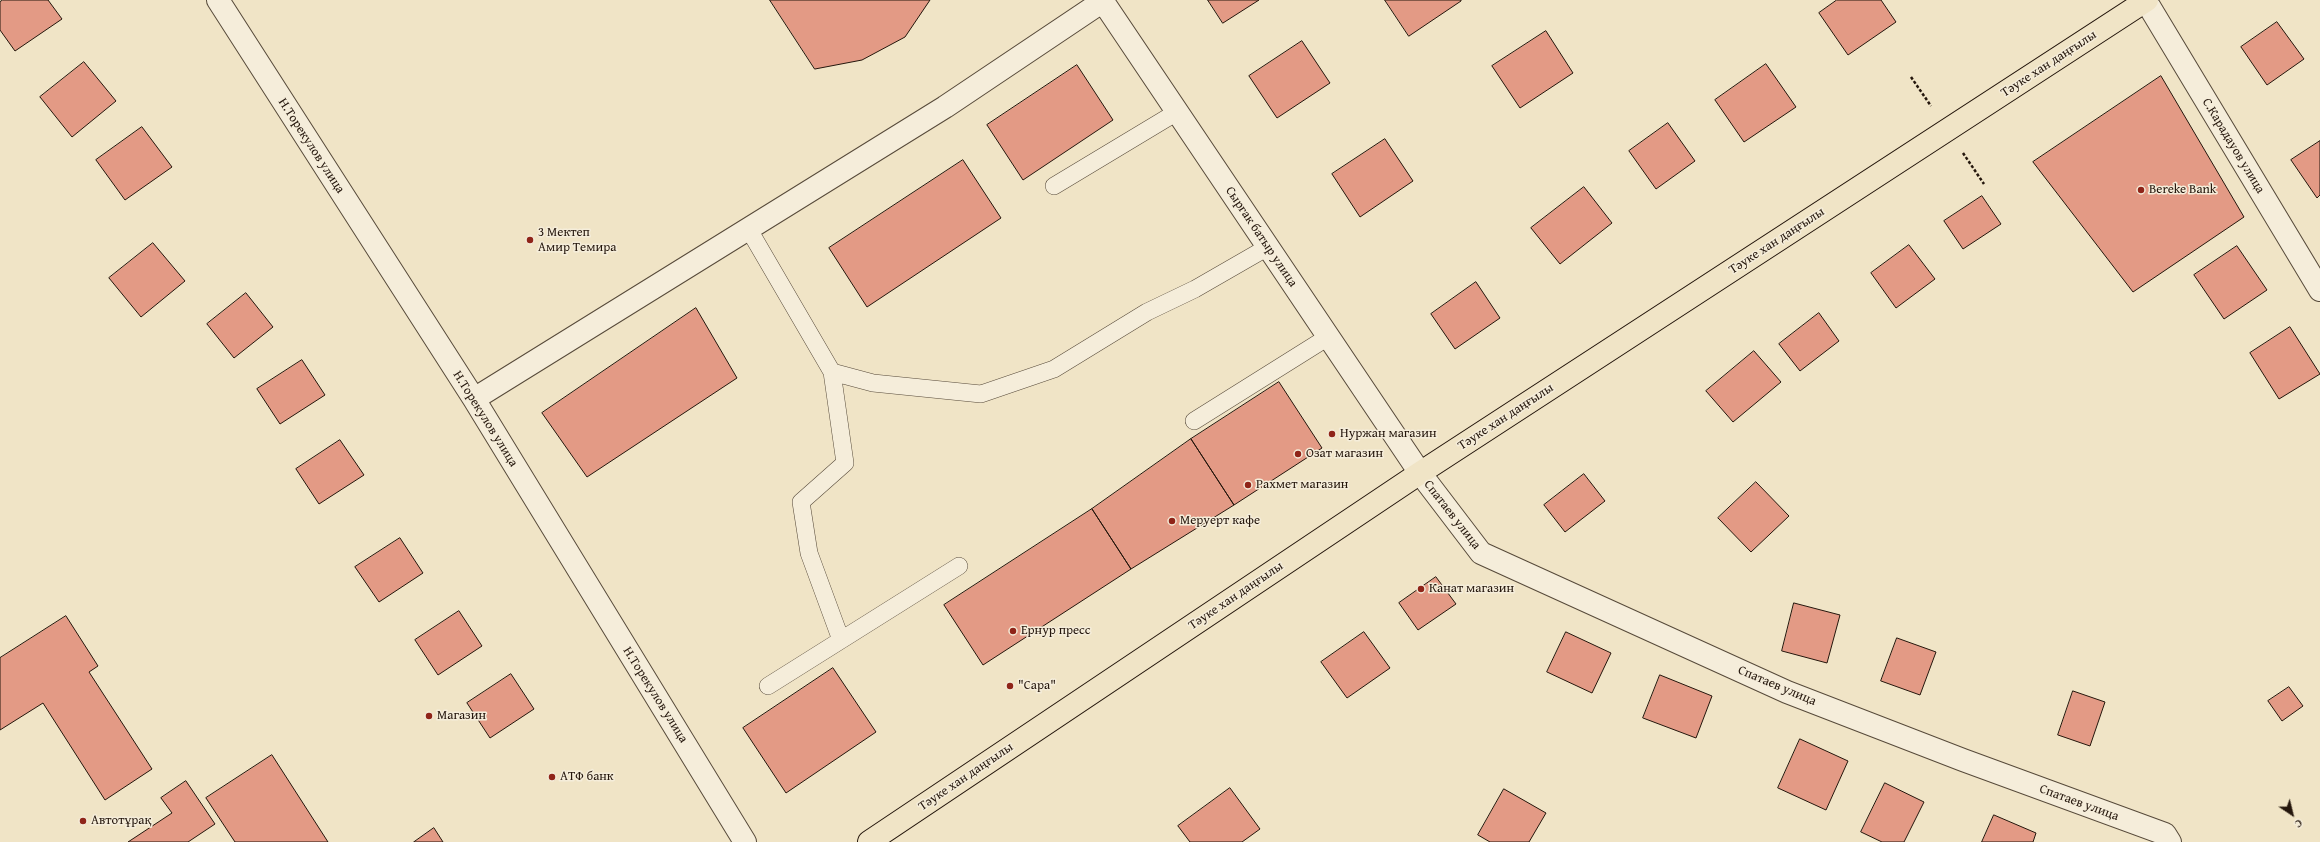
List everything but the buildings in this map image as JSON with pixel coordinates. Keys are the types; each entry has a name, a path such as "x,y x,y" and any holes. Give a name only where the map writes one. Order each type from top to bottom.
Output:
{"main road":[{"name":"Тәуке хан даңғылы","path":"868,842 1420,473 2147,0"}],"street":[{"name":"Н.Торекулов улица","path":"218,0 474,399 746,842"},
{"path":"474,399 945,107 1103,0"},
{"name":"Сыргак батыр улица","path":"1103,0 1420,473"},
{"name":"С.Карадауов улица","path":"2147,0 2320,290"},
{"name":"Спатаев улица","path":"1420,473 1481,553 1787,692 1963,760 2165,834 2170,842"}],"lane":[{"path":"1054,186 1177,112"},
{"path":"748,228 832,372 845,463 801,502 809,553 841,640"},
{"path":"832,372 873,383 981,394 1054,369 1147,312 1194,289 1268,247"},
{"path":"1194,421 1328,337"},
{"path":"768,686 959,566"}],"place":[{"name":"Bereke Bank","path":"2141,190"},
{"name":"3 Мектеп Амир Темира","path":"530,240"},
{"name":"Нуржан магазин","path":"1332,434"},
{"name":"Озат магазин","path":"1298,454"},
{"name":"Рахмет магазин","path":"1248,485"},
{"name":"Меруерт кафе","path":"1172,521"},
{"name":"Канат магазин","path":"1421,589"},
{"name":"Ернур пресс","path":"1013,631"},
{"name":"\"Сара\"","path":"1010,686"},
{"name":"Магазин","path":"429,716"},
{"name":"АТФ банк","path":"552,777"},
{"name":"Автотұрақ","path":"83,821"}]}
